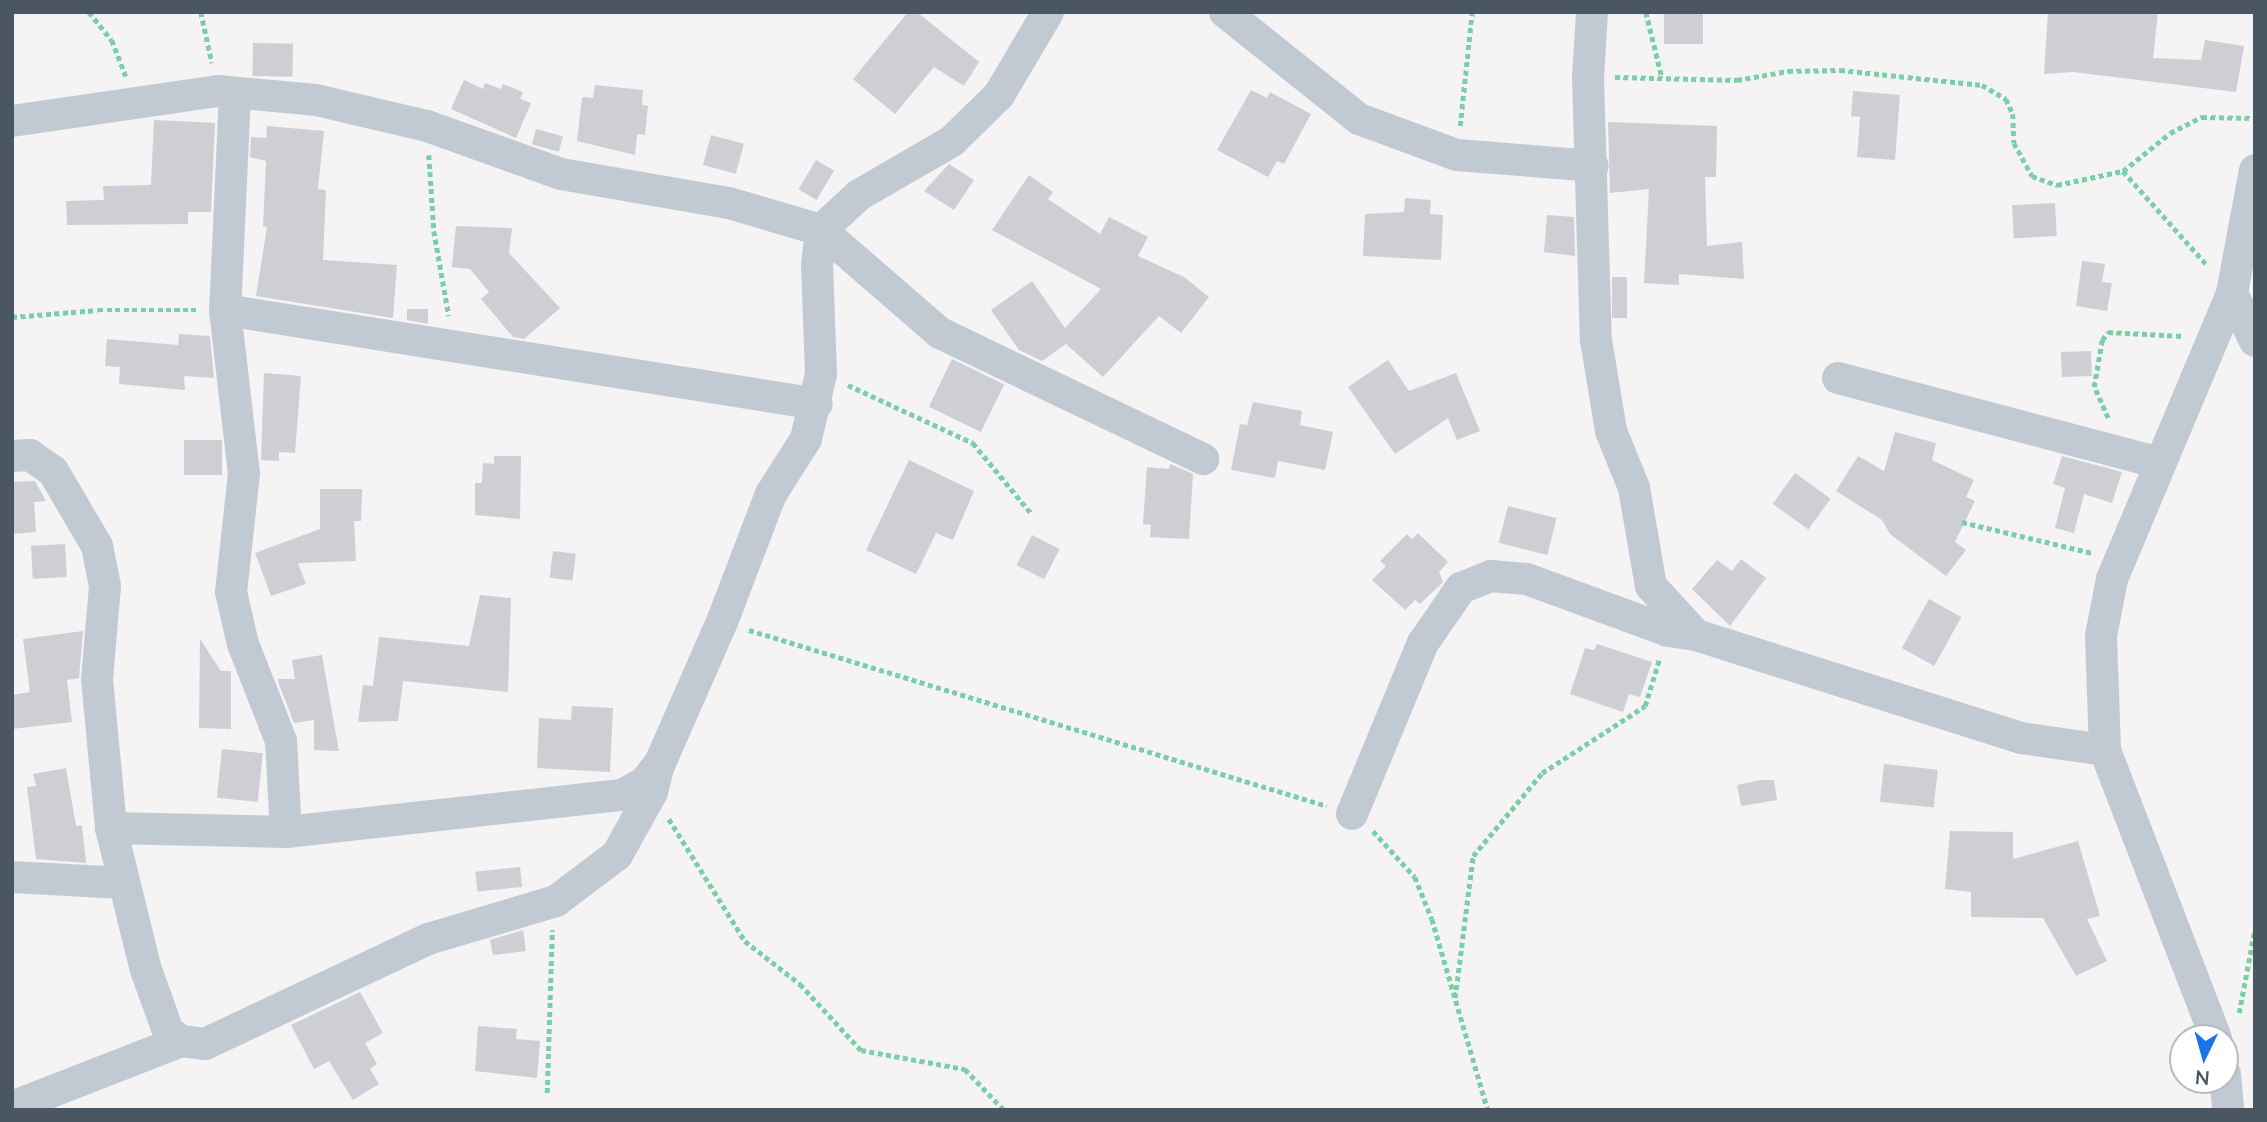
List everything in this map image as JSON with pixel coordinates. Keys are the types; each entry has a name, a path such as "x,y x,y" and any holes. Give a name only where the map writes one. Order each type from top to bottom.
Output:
{"street":[{"path":"12,1107 181,1041 205,1044 428,939 556,901 617,855 656,778 722,622 771,495 806,439 819,389 817,267 821,230 859,195 952,141 999,95 1048,12"},
{"path":"1225,12 1359,119 1457,155 1593,166"},
{"path":"1592,12 1588,77 1593,166 1596,340 1611,431 1634,488 1651,586 1682,633"},
{"path":"226,92 225,310 244,472 232,592 243,644 281,741 286,832"},
{"path":"12,121 125,102 226,92 316,100 427,126 562,174 729,203 821,230 940,333 1203,458"},
{"path":"2224,1024 2105,750 2101,636 2120,558 2157,462 2215,338 2232,293 2255,170"},
{"path":"2232,293 2255,341"},
{"path":"225,310 454,344 819,389"},
{"path":"1838,378 2157,462"},
{"path":"12,456 30,455 53,471 97,546 105,586 97,678 111,828 159,1007 168,1031 181,1041"},
{"path":"1352,814 1423,643 1461,587 1491,576 1527,579 1682,633 2021,738 2105,750"},
{"path":"111,828 286,832 621,795 656,778"},
{"path":"12,877 124,883"}],"path":[{"path":"89,12 112,40 127,79 125,102"},
{"path":"201,12 226,92"},
{"path":"1457,155 1472,12"},
{"path":"1646,12 1662,77"},
{"path":"1588,77 1737,80 1788,71 1840,70 1982,85 2006,99 2013,114 2014,144 2032,176 2057,185 2123,171 2170,133 2202,117 2255,118"},
{"path":"427,126 434,231 454,344"},
{"path":"2123,171 2232,293"},
{"path":"12,317 98,310 225,310"},
{"path":"2112,423 2094,387 2102,340 2108,332 2215,338"},
{"path":"819,389 973,443 1031,513"},
{"path":"1962,522 2120,558"},
{"path":"722,622 1352,814 1387,842 1415,877 1433,919 1454,1002 1488,1110"},
{"path":"1454,1002 1473,856 1542,773 1645,706 1682,633"},
{"path":"656,778 744,941 800,985 861,1050 965,1069 1004,1110"},
{"path":"547,1093 556,901"},
{"path":"2229,1024 2255,928"}],"building":[{"path":"908,12 917,12 979,62 964,86 934,67 895,114 853,79"},
{"path":"1664,12 1703,12 1703,44 1664,44"},
{"path":"2048,12 2158,12 2153,58 2201,60 2205,40 2244,46 2236,92 2073,72 2044,74"},
{"path":"253,43 293,44 292,77 252,76"},
{"path":"464,80 483,89 485,83 501,89 503,84 523,92 520,99 531,103 516,138 451,109"},
{"path":"595,85 643,90 642,105 648,106 645,135 637,134 635,155 577,141 582,97 593,98"},
{"path":"1251,90 1267,98 1270,92 1311,114 1284,164 1277,161 1268,177 1217,150"},
{"path":"1853,91 1900,95 1895,160 1857,157 1860,117 1851,116"},
{"path":"154,120 215,123 211,212 188,212 188,224 67,225 66,201 104,200 103,186 151,185"},
{"path":"1608,122 1717,126 1716,177 1705,177 1707,246 1742,242 1744,279 1679,274 1679,285 1644,283 1649,189 1610,193"},
{"path":"267,126 324,131 318,189 326,190 323,260 397,265 393,318 256,296 267,227 263,226 266,161 250,157 251,137 266,138"},
{"path":"536,129 563,136 559,152 532,144"},
{"path":"711,135 744,144 736,174 703,165"},
{"path":"816,160 834,171 816,200 798,189"},
{"path":"949,164 974,180 954,210 924,191"},
{"path":"1029,175 1053,192 1048,199 1100,234 1109,217 1148,237 1138,256 1184,277 1209,297 1181,333 1159,316 1103,377 1066,344 1042,361 1019,350 991,310 1032,281 1065,328 1101,289 992,230"},
{"path":"1405,198 1431,200 1430,214 1443,215 1441,260 1363,256 1365,214 1404,212"},
{"path":"2055,203 2057,236 2014,238 2012,205"},
{"path":"1547,215 1574,217 1575,256 1544,252"},
{"path":"456,226 512,228 509,253 560,308 524,339 513,337 481,299 489,292 470,269 452,267"},
{"path":"2082,261 2105,264 2102,282 2112,283 2107,311 2076,306"},
{"path":"1612,277 1627,277 1627,318 1612,318"},
{"path":"407,309 428,309 428,324 407,320"},
{"path":"179,334 210,336 214,378 184,376 185,390 119,384 120,367 105,366 107,339 178,345"},
{"path":"2091,351 2092,376 2062,377 2061,352"},
{"path":"952,359 1004,384 981,432 929,407"},
{"path":"1388,360 1409,391 1456,373 1480,431 1457,440 1448,418 1395,454 1348,387"},
{"path":"264,373 301,376 295,453 279,452 279,461 261,460"},
{"path":"1253,402 1302,411 1300,425 1333,432 1325,470 1278,461 1275,478 1231,470 1240,424 1247,425"},
{"path":"1895,432 1936,443 1932,460 1974,480 1966,497 1975,501 1955,542 1966,550 1946,576 1890,534 1882,520 1836,491 1858,456 1884,471"},
{"path":"184,440 222,440 222,475 184,475"},
{"path":"494,456 521,456 520,519 475,515 475,483 482,483 483,463 494,464"},
{"path":"2062,456 2122,472 2112,503 2084,494 2074,533 2055,528 2065,488 2053,484"},
{"path":"909,460 974,491 953,540 936,533 916,574 866,550"},
{"path":"1170,464 1193,474 1189,539 1150,537 1151,525 1143,524 1147,467 1169,469"},
{"path":"1795,473 1831,499 1808,530 1773,504"},
{"path":"35,481 46,501 34,502 36,532 12,534 12,482"},
{"path":"320,489 362,489 361,521 354,521 356,561 298,563 306,584 271,596 255,553 320,529"},
{"path":"1508,506 1557,518 1547,555 1499,543"},
{"path":"1418,533 1448,562 1439,572 1443,582 1420,604 1415,600 1405,610 1372,580 1386,566 1380,561 1407,534 1412,539"},
{"path":"1032,535 1060,549 1044,579 1017,565"},
{"path":"65,544 67,577 33,579 31,546"},
{"path":"553,551 576,554 573,581 550,578"},
{"path":"1741,559 1766,578 1730,626 1692,589 1717,560 1732,571"},
{"path":"480,595 511,598 508,692 403,681 398,721 358,722 363,685 373,686 379,637 469,646"},
{"path":"1929,599 1961,617 1934,666 1902,648"},
{"path":"83,631 79,678 67,680 72,722 12,729 12,695 30,692 23,639"},
{"path":"200,639 221,671 231,671 231,729 199,728"},
{"path":"1597,644 1652,662 1640,697 1629,694 1623,712 1570,694 1585,648 1594,650"},
{"path":"322,655 339,751 314,750 314,720 294,723 278,679 295,679 292,660"},
{"path":"572,706 613,708 610,772 537,768 539,718 571,720"},
{"path":"222,749 263,753 258,802 217,798"},
{"path":"1884,764 1938,770 1934,807 1880,802"},
{"path":"66,768 76,826 82,825 86,863 36,859 27,787 36,786 33,774"},
{"path":"1774,780 1777,800 1741,806 1737,785"},
{"path":"1950,831 2013,832 2013,859 2078,841 2100,916 2087,919 2107,961 2076,976 2043,918 1971,917 1971,892 1945,889"},
{"path":"520,867 522,887 477,892 475,872"},
{"path":"523,930 526,951 493,955 490,940"},
{"path":"360,992 383,1033 365,1043 377,1064 370,1069 379,1084 353,1100 329,1061 314,1069 291,1025"},
{"path":"478,1026 517,1029 516,1039 540,1041 537,1078 475,1071"}]}
